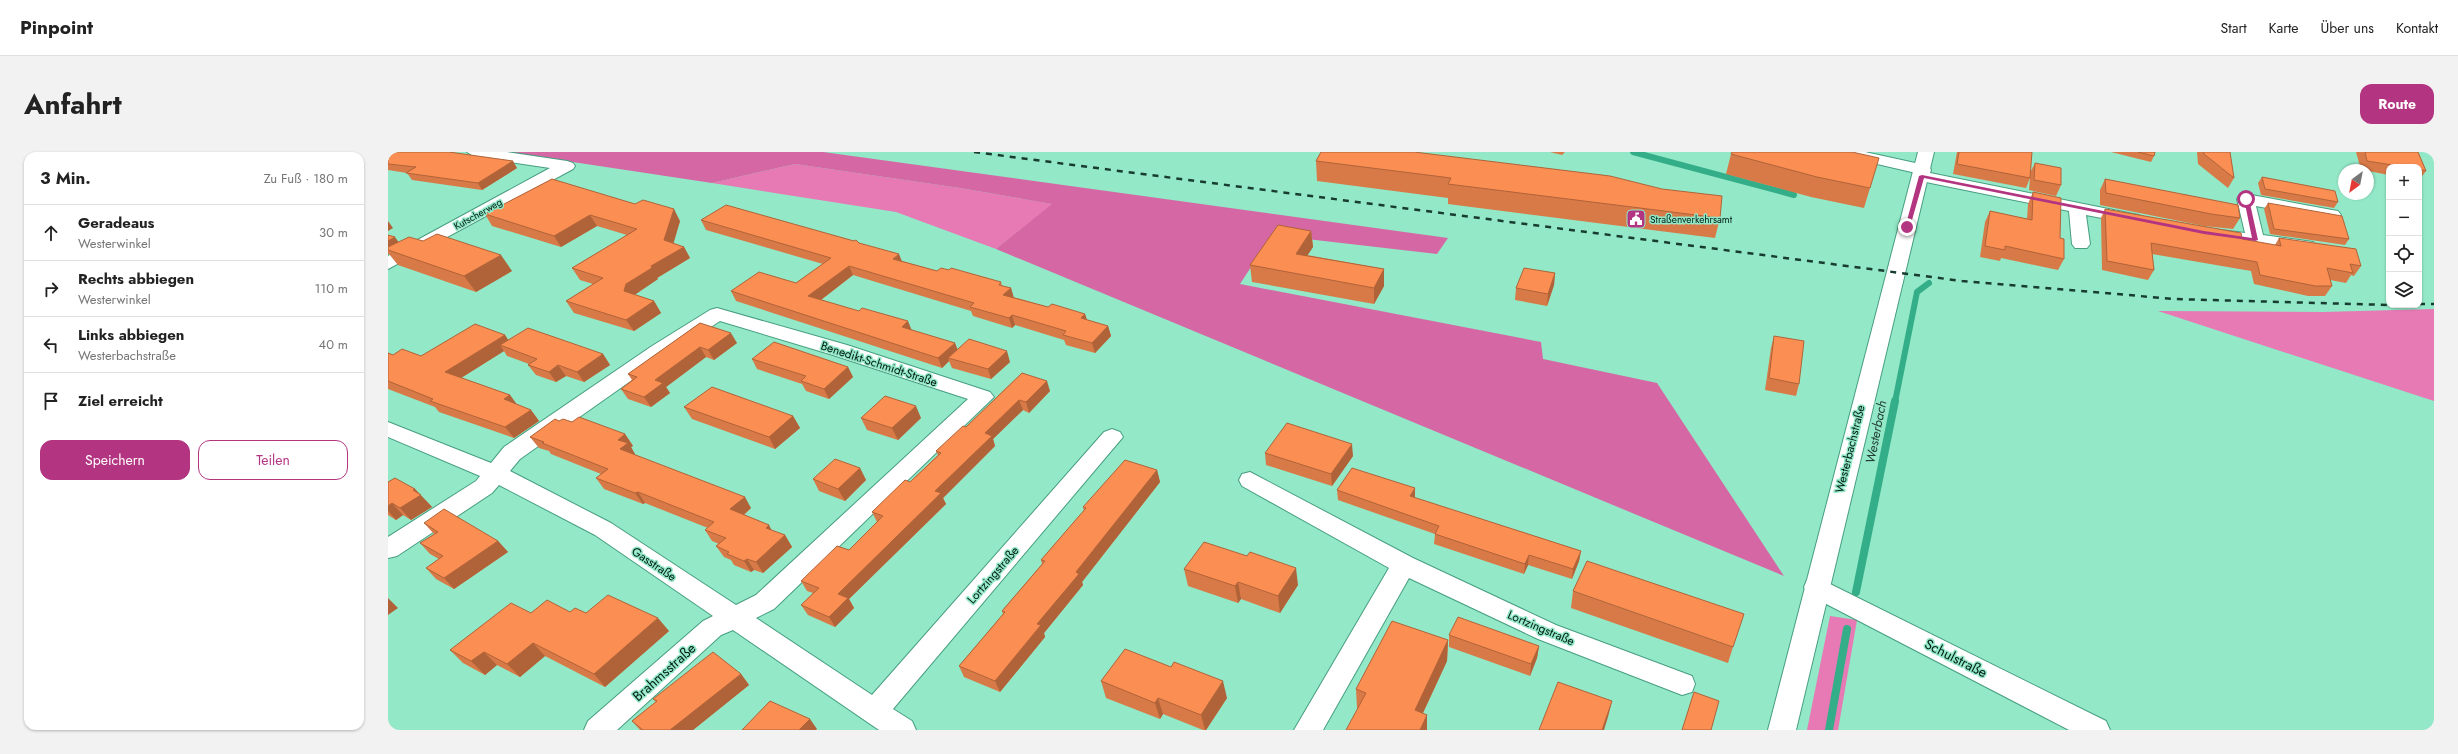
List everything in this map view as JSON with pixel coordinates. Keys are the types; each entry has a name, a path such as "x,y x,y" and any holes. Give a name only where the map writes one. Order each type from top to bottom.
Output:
{"street":[{"name":"Kutscherweg","path":"388,263 567,166 475,152"},
{"path":"1844,152 1922,173 2077,208 2152,222"},
{"name":"Westerbachstraße","path":"1782,730 1894,273 1922,173 1926,152"},
{"path":"2255,240 2246,199 2342,216"},
{"path":"2077,208 2081,244"},
{"path":"2196,231 2322,248"},
{"name":"Benedikt-Schmidt-Straße","path":"495,473 512,453 659,351 717,314 840,350 983,397 765,602 732,617"},
{"name":"Gasstraße","path":"388,428 495,473 603,529 902,730"},
{"name":"Lortzingstraße","path":"874,712 1112,437"},
{"path":"388,549 484,487 495,473"},
{"name":"Lortzingstraße","path":"1250,480 1404,565 1547,632 1682,684"},
{"path":"1308,730 1404,565"},
{"name":"Schulstraße","path":"1816,587 2096,730"},
{"name":"Brahmsstraße","path":"598,730 712,628 732,617"}],"shaded area":[{"path":"507,152 823,152 1448,238 1437,254 1272,235 1240,284 1541,342 1543,359 1657,383 1784,576 996,249 1052,204 960,188 795,164 712,183"},
{"path":"795,164 960,188 1053,204 996,249 896,212 712,183"},
{"path":"2434,309 2434,401 2158,311 2323,312"},
{"path":"1830,616 1857,620 1838,730 1807,730"}],"building":[{"path":"388,152 449,152 513,161 478,183 406,173 416,167 388,164"},
{"path":"1321,152 1414,152 1610,176 1662,189 1722,196 1720,218 1448,184 1451,178 1316,161"},
{"path":"1732,152 1852,152 1879,158 1870,188 1817,177 1731,154"},
{"path":"1959,152 2032,152 2030,178 1957,164"},
{"path":"2138,152 2155,152 2154,156"},
{"path":"2203,152 2230,152 2234,178 2204,154"},
{"path":"2365,152 2418,152 2426,171 2422,170 2422,164 2386,164 2367,161"},
{"path":"2035,163 2061,168 2061,185 2034,180"},
{"path":"2262,177 2335,191 2338,202 2265,189"},
{"path":"552,179 635,204 643,200 674,209 664,240 684,247 651,266 652,268 626,284 624,291 654,301 626,320 566,301 603,278 572,268 637,229 590,215 554,236 485,214"},
{"path":"2105,179 2238,205 2240,218 2211,214 2106,193"},
{"path":"2033,192 2061,198 2060,238 2064,239 2064,259 2005,246 2005,250 1985,246 1990,211 2032,220"},
{"path":"2268,203 2342,216 2349,239 2274,229"},
{"path":"726,205 854,241 856,240 859,243 899,254 893,259 937,271 941,268 949,270 951,268 1001,282 999,285 1011,288 1003,295 1048,307 1052,304 1085,314 1081,318 1108,326 1092,343 1063,335 1066,331 1012,315 1009,318 970,307 974,303 849,266 808,296 859,311 862,308 908,321 902,327 955,343 938,358 731,291 759,272 796,283 831,258 701,220"},
{"path":"2105,209 2241,233 2242,239 2281,246 2279,238 2356,249 2361,266 2350,264 2353,273 2327,268 2332,286 2315,286 2260,275 2257,262 2151,243 2154,270 2107,261"},
{"path":"1278,225 1311,231 1296,254 1384,269 1374,288 1250,265"},
{"path":"437,234 501,255 464,276 388,250 388,247 409,237 423,241"},
{"path":"388,235 395,237 388,241"},
{"path":"1524,268 1555,273 1548,294 1516,288"},
{"path":"700,323 731,333 708,350 700,347 655,380 663,383 644,397 621,389 637,377 628,374"},
{"path":"475,324 505,335 445,372 510,395 504,399 531,410 505,427 430,401 433,399 388,381 388,353 393,355 402,349 421,356"},
{"path":"528,328 603,354 577,372 558,365 549,372 528,365 537,359 500,345"},
{"path":"1774,336 1804,341 1799,384 1769,378"},
{"path":"969,339 1007,351 988,369 948,358"},
{"path":"774,342 848,367 824,389 801,381 806,376 752,359"},
{"path":"1022,373 1047,381 1026,402 1019,400 985,433 992,436 935,491 941,493 838,594 848,598 829,617 801,605 819,588 801,581 837,546 849,550 883,516 872,512 905,480 910,482 941,453 936,451 963,426 966,427"},
{"path":"712,387 793,416 769,437 684,407"},
{"path":"885,396 916,406 892,428 861,418"},
{"path":"579,417 625,434 618,440 628,443 620,449 745,497 730,509 769,525 766,528 785,535 756,562 747,559 744,561 727,554 729,552 716,546 726,538 705,530 714,522 638,492 635,493 596,478 608,469 530,437 555,419 559,421 563,419 572,422"},
{"path":"1287,423 1352,444 1331,474 1265,453"},
{"path":"835,459 860,468 838,489 813,479"},
{"path":"1125,460 1157,470 1076,572 1079,574 1037,624 1041,625 995,681 959,666 1005,612 1002,611 1045,561 1041,560 1086,508 1083,507"},
{"path":"1352,468 1415,488 1410,496 1581,551 1573,569 1529,555 1525,564 1435,534 1439,526 1337,490"},
{"path":"395,478 415,489 413,490 421,495 400,508 392,503 388,506 388,482"},
{"path":"444,509 498,541 444,578 426,568 443,556 420,543 438,532 424,523"},
{"path":"1204,542 1247,556 1250,552 1296,568 1278,596 1238,582 1235,586 1184,569"},
{"path":"1587,561 1744,614 1733,647 1573,591"},
{"path":"608,595 658,618 594,674 533,643 507,664 484,652 471,661 450,650 511,603 531,613 547,600 570,612 575,608 586,613"},
{"path":"1458,617 1539,646 1531,664 1449,635"},
{"path":"1392,621 1448,640 1415,710 1427,715 1420,730 1346,730 1366,693 1356,689"},
{"path":"1125,649 1171,667 1174,662 1223,681 1201,715 1158,698 1155,703 1101,681"},
{"path":"713,652 741,674 670,730 643,730 632,721 657,701 653,699"},
{"path":"1558,682 1612,701 1602,730 1539,730"},
{"path":"1694,692 1719,701 1711,730 1682,730"},
{"path":"770,701 810,719 799,730 742,730"}],"waterway":[{"name":"Westerbach","path":"1633,152 1794,195"},
{"name":"Westerbach","path":"1895,402 1917,292 1929,283"},
{"name":"Westerbach","path":"1856,592 1895,401"},
{"name":"Westerbach","path":"1829,730 1847,629"}],"railway":[{"path":"974,152 1962,281 2175,299 2386,305"},
{"path":"2422,304 2434,304"}],"place":[{"name":"Straßenverkehrsamt","path":"1636,219"}],"route":[{"path":"1907,227 1922,176 2077,208 2255,240 2246,199"}]}
